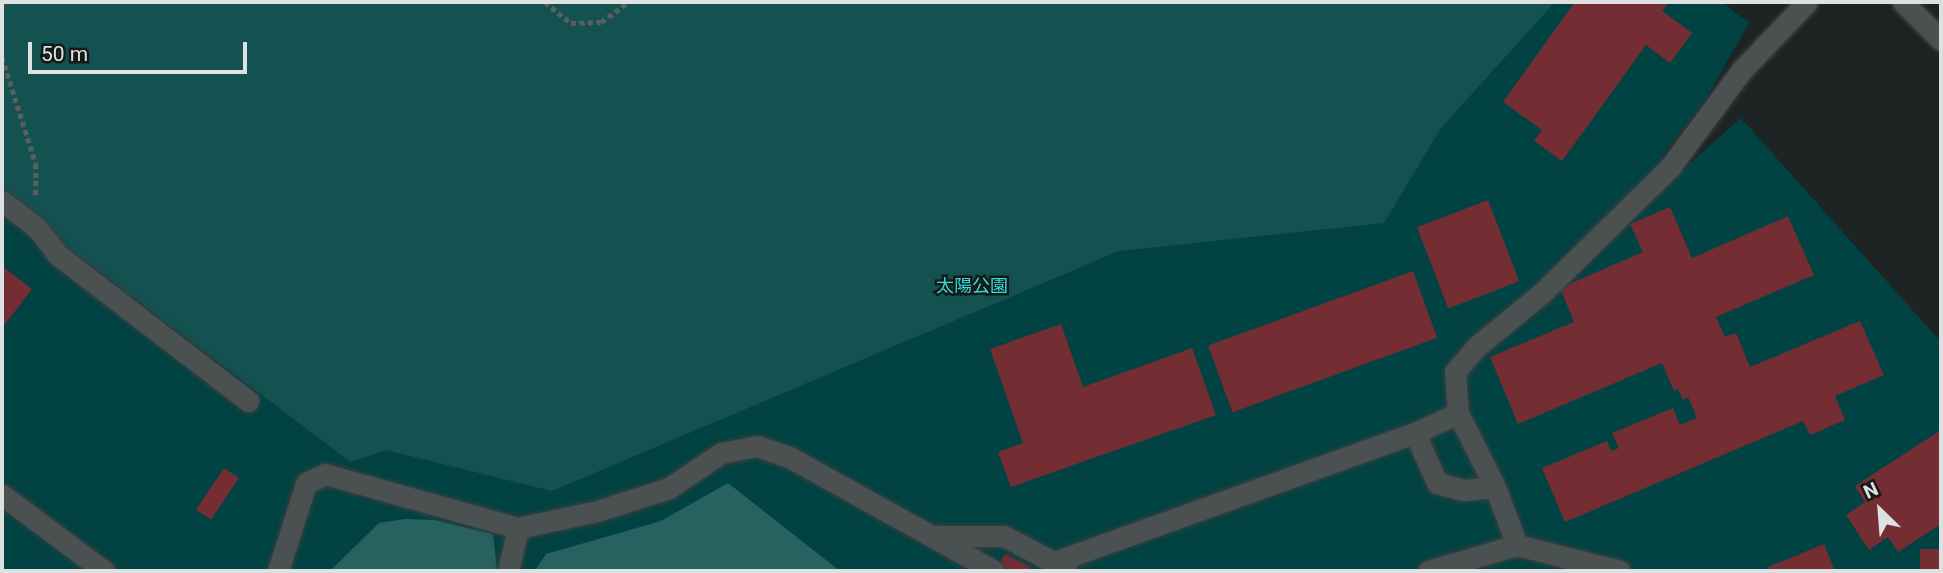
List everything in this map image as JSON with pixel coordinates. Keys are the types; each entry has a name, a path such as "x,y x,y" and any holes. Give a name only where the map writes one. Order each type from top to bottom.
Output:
{"street":[{"path":"1517,545 1495,487 1458,412 1455,372 1476,347 1542,293 1670,167 1741,71 1807,2"},
{"path":"1903,2 1941,40"},
{"path":"2,201 37,228 58,255 248,401"},
{"path":"930,536 1004,536 1062,567 1415,433 1458,412"},
{"path":"1415,433 1437,483 1464,490 1495,487"},
{"path":"278,571 306,483 325,474 518,528 597,511 669,488 721,453 757,446 791,458 994,571"},
{"path":"2,495 104,571"},
{"path":"508,571 518,528"},
{"path":"1429,571 1517,545 1620,571"}],"path":[{"path":"545,2 571,23 601,22 629,2"},
{"path":"2,57 36,164 37,228"}],"green space":[{"name":"太陽公園","path":"2,2 1722,2 1749,23 1706,99 1660,159 1680,172 1741,118 1941,342 1941,571 2,571"},
{"path":"2,2 1555,2 1441,128 1384,223 1119,251 552,491 386,450 351,462 2,199"}],"shaded area":[{"path":"728,483 840,571 535,571 546,554 661,521"},
{"path":"405,519 435,520 493,534 497,571 330,571 379,523"}],"building":[{"path":"1575,2 1669,2 1662,11 1692,33 1670,63 1646,45 1562,161 1534,141 1542,130 1503,102"},
{"path":"1488,200 1519,281 1448,308 1417,227"},
{"path":"1670,207 1692,258 1788,216 1814,275 1716,317 1725,337 1736,333 1750,367 1860,321 1884,375 1835,396 1845,420 1810,435 1803,421 1565,522 1542,468 1607,441 1611,451 1619,448 1612,433 1673,408 1680,425 1697,418 1688,397 1683,400 1678,389 1674,391 1662,363 1518,424 1490,357 1574,322 1560,288 1643,252 1630,224"},
{"path":"2,266 32,289 2,328"},
{"path":"1413,271 1437,338 1232,412 1208,346"},
{"path":"1061,324 1083,387 1192,348 1216,415 1011,487 998,452 1023,443 990,349"},
{"path":"1941,430 1941,524 1898,552 1888,537 1869,550 1846,515 1865,502 1855,486"},
{"path":"224,468 239,478 211,520 196,509"},
{"path":"1824,544 1835,571 1770,571 1768,567"},
{"path":"1920,549 1941,549 1941,571 1920,571"},
{"path":"1005,554 1031,567 1029,571 996,571"}]}
